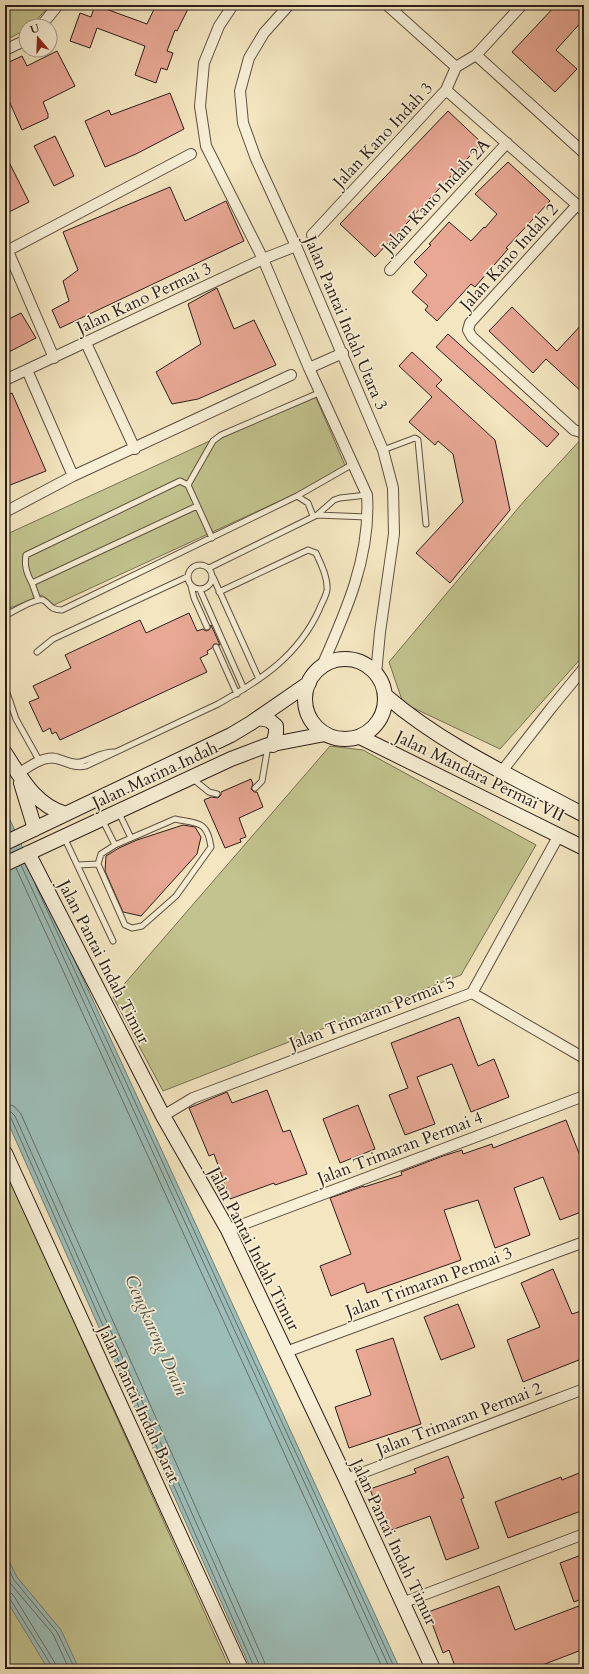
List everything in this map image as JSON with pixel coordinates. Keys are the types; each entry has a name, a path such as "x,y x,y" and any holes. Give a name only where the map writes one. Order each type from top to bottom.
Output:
{"street":[{"path":"47,18 58,5"},
{"path":"233,5 219,26 204,63 200,106 206,146 263,260 309,368 354,463 367,495 368,518 363,556 344,616 321,668"},
{"name":"Jalan Pantai Indah Utara 3","path":"289,5 264,33 249,58 240,91 243,123 256,159 343,353 383,450 393,488 394,534 380,632 376,674"},
{"path":"387,5 456,67 476,55 522,5"},
{"path":"5,50 18,44"},
{"path":"476,55 584,153"},
{"name":"Jalan Kano Indah 3","path":"312,236 446,90 456,67"},
{"path":"446,90 581,208"},
{"name":"Jalan Kano Indah 2A","path":"390,270 507,143"},
{"path":"54,358 6,252 191,154"},
{"name":"Jalan Kano Indah 2","path":"581,208 470,323 468,330 472,337 574,430 584,433"},
{"name":"Jalan Kano Permai 3","path":"5,380 296,246"},
{"path":"86,343 136,449"},
{"path":"309,368 343,353"},
{"path":"27,370 73,476"},
{"path":"5,512 73,476 136,449 291,375"},
{"path":"350,660 364,664 376,674 382,684 386,696 384,709 379,721 371,730 360,737 348,739 336,738 325,734 314,725 307,712 305,697 309,683 321,668 335,661 350,660"},
{"path":"502,771 584,668"},
{"name":"Jalan Marina Indah","path":"5,843 231,735 309,683"},
{"name":"Jalan Mandara Permai VII","path":"386,696 409,717 433,732 584,815"},
{"path":"258,718 269,720 276,726 276,733 270,745"},
{"name":"Jalan Marina Indah","path":"5,864 231,759 270,745 325,734"},
{"name":"Jalan Mandara Permai VII","path":"360,737 584,848"},
{"path":"5,753 32,792 53,810 66,814"},
{"path":"17,772 35,829"},
{"name":"Jalan Trimaran Permai 5","path":"163,1116 193,1098 472,992 559,835"},
{"name":"Jalan Pantai Indah Timur","path":"28,853 163,1116 228,1230 346,1479 433,1669"},
{"path":"472,992 584,1058"},
{"name":"Jalan Trimaran Permai 4","path":"228,1230 584,1096"},
{"name":"Jalan Pantai Indah Barat","path":"5,1153 241,1669"},
{"name":"Jalan Trimaran Permai 3","path":"286,1352 584,1242"},
{"name":"Jalan Trimaran Permai 2","path":"346,1479 584,1389"},
{"path":"402,1603 584,1534"}],"lane":[{"path":"188,485 213,441 221,435 321,392"},
{"path":"383,450 415,438 418,440 426,524"},
{"path":"5,616 38,600 45,602 56,610 62,610 297,496 354,463"},
{"path":"38,600 27,572 25,562 26,555 180,481 188,485 212,538"},
{"path":"37,652 53,639 187,577 191,568 195,566 205,566 209,568 315,516 334,500 367,495"},
{"path":"297,496 308,503 315,516"},
{"path":"32,583 197,506"},
{"path":"315,516 368,518"},
{"path":"17,772 39,762 53,760 74,767 80,767 104,758 237,694 290,655 313,622 326,590 326,576 316,553 308,550 219,592"},
{"path":"209,568 259,679"},
{"path":"187,577 194,598 207,627"},
{"path":"200,590 209,586 213,578"},
{"path":"191,586 200,590 244,689"},
{"path":"216,647 237,694"},
{"path":"5,688 16,719 39,762"},
{"path":"255,788 262,781 270,745"},
{"path":"17,772 32,759 35,754"},
{"path":"190,777 210,792 217,794"},
{"path":"118,812 131,838"},
{"path":"175,819 198,822 207,832 210,847 176,896 142,926 132,928 125,925 98,864 101,854 115,845 175,819"},
{"path":"102,820 115,845"},
{"path":"64,837 113,941"},
{"path":"78,865 98,864"}],"green space":[{"path":"10,5 50,5 38,18 18,18 18,34 5,41 5,10"},
{"path":"314,393 347,470 54,605 42,595 5,610 5,535"},
{"path":"584,436 584,655 500,749 403,703 389,662 525,500"},
{"path":"330,746 363,750 536,845 461,975 163,1091 113,997"},
{"path":"5,1169 7,1173 230,1669 5,1669"}],"water":[{"name":"Cengkareng Drain","path":"5,809 400,1669 251,1669 5,1116"},
{"path":"5,1553 17,1577 61,1630 79,1669 48,1669 5,1598"}],"building":[{"path":"95,5 147,24 156,5 190,5 177,31 175,30 167,51 173,53 167,70 161,68 156,83 135,75 145,46 97,28 90,48 70,41 80,13 91,17"},
{"path":"556,5 584,5 584,19 556,50 577,69 555,92 512,52"},
{"path":"58,53 75,86 43,102 48,118 22,130 5,92 5,64 18,58 23,58 27,66 43,58 58,58"},
{"path":"170,93 184,129 136,154 105,167 85,121 109,110 111,115"},
{"path":"448,111 482,143 375,257 340,224"},
{"path":"55,136 74,176 54,186 34,146"},
{"path":"5,154 29,202 5,214"},
{"path":"508,162 550,201 506,248 508,249 475,287 471,284 437,321 425,310 428,306 412,292 427,275 414,262 431,245 429,244 449,222 471,241 484,227 485,228 497,214 475,194"},
{"path":"170,187 185,221 226,201 244,241 60,328 52,310 69,301 63,281 78,270 63,232"},
{"path":"217,288 234,329 254,320 276,365 198,399 172,404 156,372 201,344 188,304"},
{"path":"512,307 557,351 584,322 584,394 546,359 533,373 489,331"},
{"path":"21,313 36,338 5,354 5,321"},
{"path":"448,334 559,434 547,447 436,347"},
{"path":"412,352 442,380 436,386 495,440 510,510 450,583 416,553 463,502 453,454 438,441 435,445 409,422 432,397 399,366"},
{"path":"12,393 46,471 5,487 5,396"},
{"path":"189,613 197,631 203,629 206,631 209,630 211,625 220,645 214,644 212,648 207,651 208,654 200,658 207,672 60,740 56,732 52,734 50,728 43,732 29,702 39,698 33,686 71,668 65,655 140,620 146,633"},
{"path":"251,779 253,784 251,789 254,792 257,792 263,807 239,818 246,837 240,839 241,842 225,848 204,800 211,797 218,798 221,795 221,792"},
{"path":"183,825 195,827 201,837 197,854 141,916 123,912 105,871 106,856 137,840"},
{"path":"459,1017 478,1066 494,1059 509,1097 471,1112 452,1064 417,1077 435,1124 405,1135 389,1095 408,1088 391,1043"},
{"path":"267,1090 283,1132 290,1130 307,1174 275,1185 274,1183 230,1199 214,1154 209,1156 189,1108 227,1092 232,1103"},
{"path":"358,1105 375,1149 340,1163 323,1119"},
{"path":"566,1120 584,1166 584,1211 560,1220 543,1177 514,1188 530,1235 495,1248 478,1200 444,1210 461,1260 367,1293 364,1283 331,1296 320,1266 351,1254 330,1198 402,1175 401,1172 443,1156 462,1150 463,1154 492,1144 493,1148"},
{"path":"553,1269 572,1314 584,1310 584,1358 523,1382 507,1340 540,1327 521,1283"},
{"path":"458,1304 475,1347 441,1360 424,1317"},
{"path":"393,1338 421,1424 349,1448 335,1407 371,1395 356,1350"},
{"path":"448,1456 464,1498 461,1499 479,1548 446,1560 430,1516 386,1532 370,1489 416,1473 414,1469"},
{"path":"584,1471 584,1510 508,1538 495,1502 561,1477 562,1480"},
{"path":"584,1554 584,1598 574,1602 560,1563"},
{"path":"499,1586 515,1630 579,1606 584,1619 584,1649 532,1669 456,1669 449,1650 443,1653 428,1612"}]}
